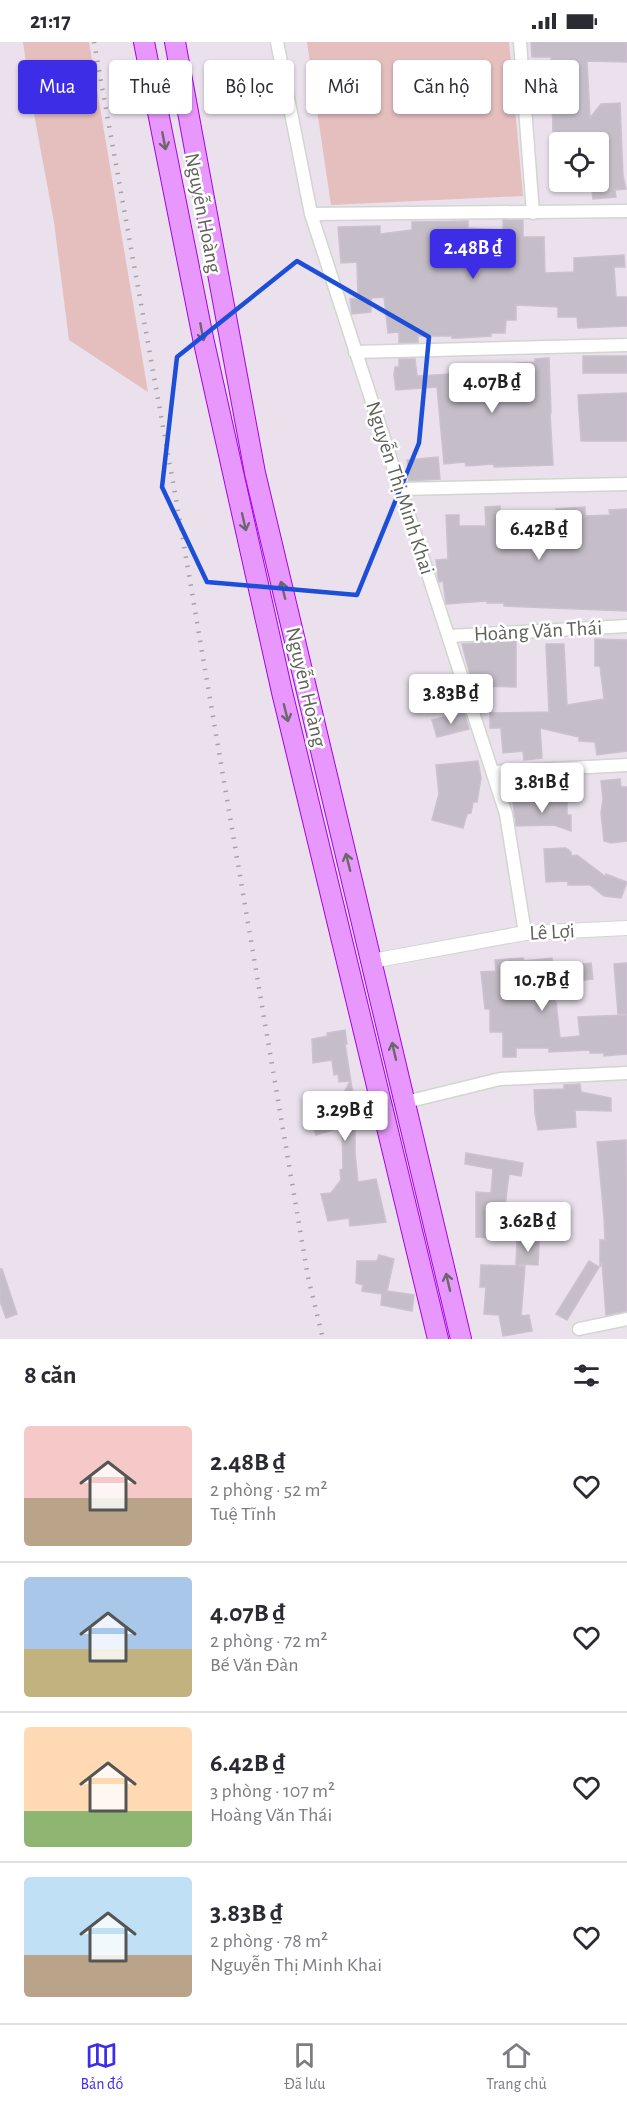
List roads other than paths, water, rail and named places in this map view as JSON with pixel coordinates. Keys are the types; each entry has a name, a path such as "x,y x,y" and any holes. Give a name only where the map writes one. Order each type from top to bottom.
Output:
{"highway":[{"name":"Nguyễn Hoàng","path":"144,42 203,338 282,692 438,1339"},
{"name":"Nguyễn Hoàng","path":"175,42 255,473 461,1339"}],"street":[{"name":"Nguyễn Thị Minh Khai","path":"277,42 311,214 506,814 525,933"},
{"path":"520,42 533,213"},
{"path":"311,214 627,211"},
{"path":"355,352 627,345"},
{"path":"400,489 627,484"},
{"name":"Hoàng Văn Thái","path":"449,636 627,626"},
{"path":"493,772 627,765"},
{"name":"Lê Lợi","path":"372,961 525,933 627,928"},
{"path":"406,1102 500,1079 627,1073"},
{"path":"579,1329 627,1319"}],"railway":[{"path":"94,42 179,516 308,1277 323,1339"}]}
